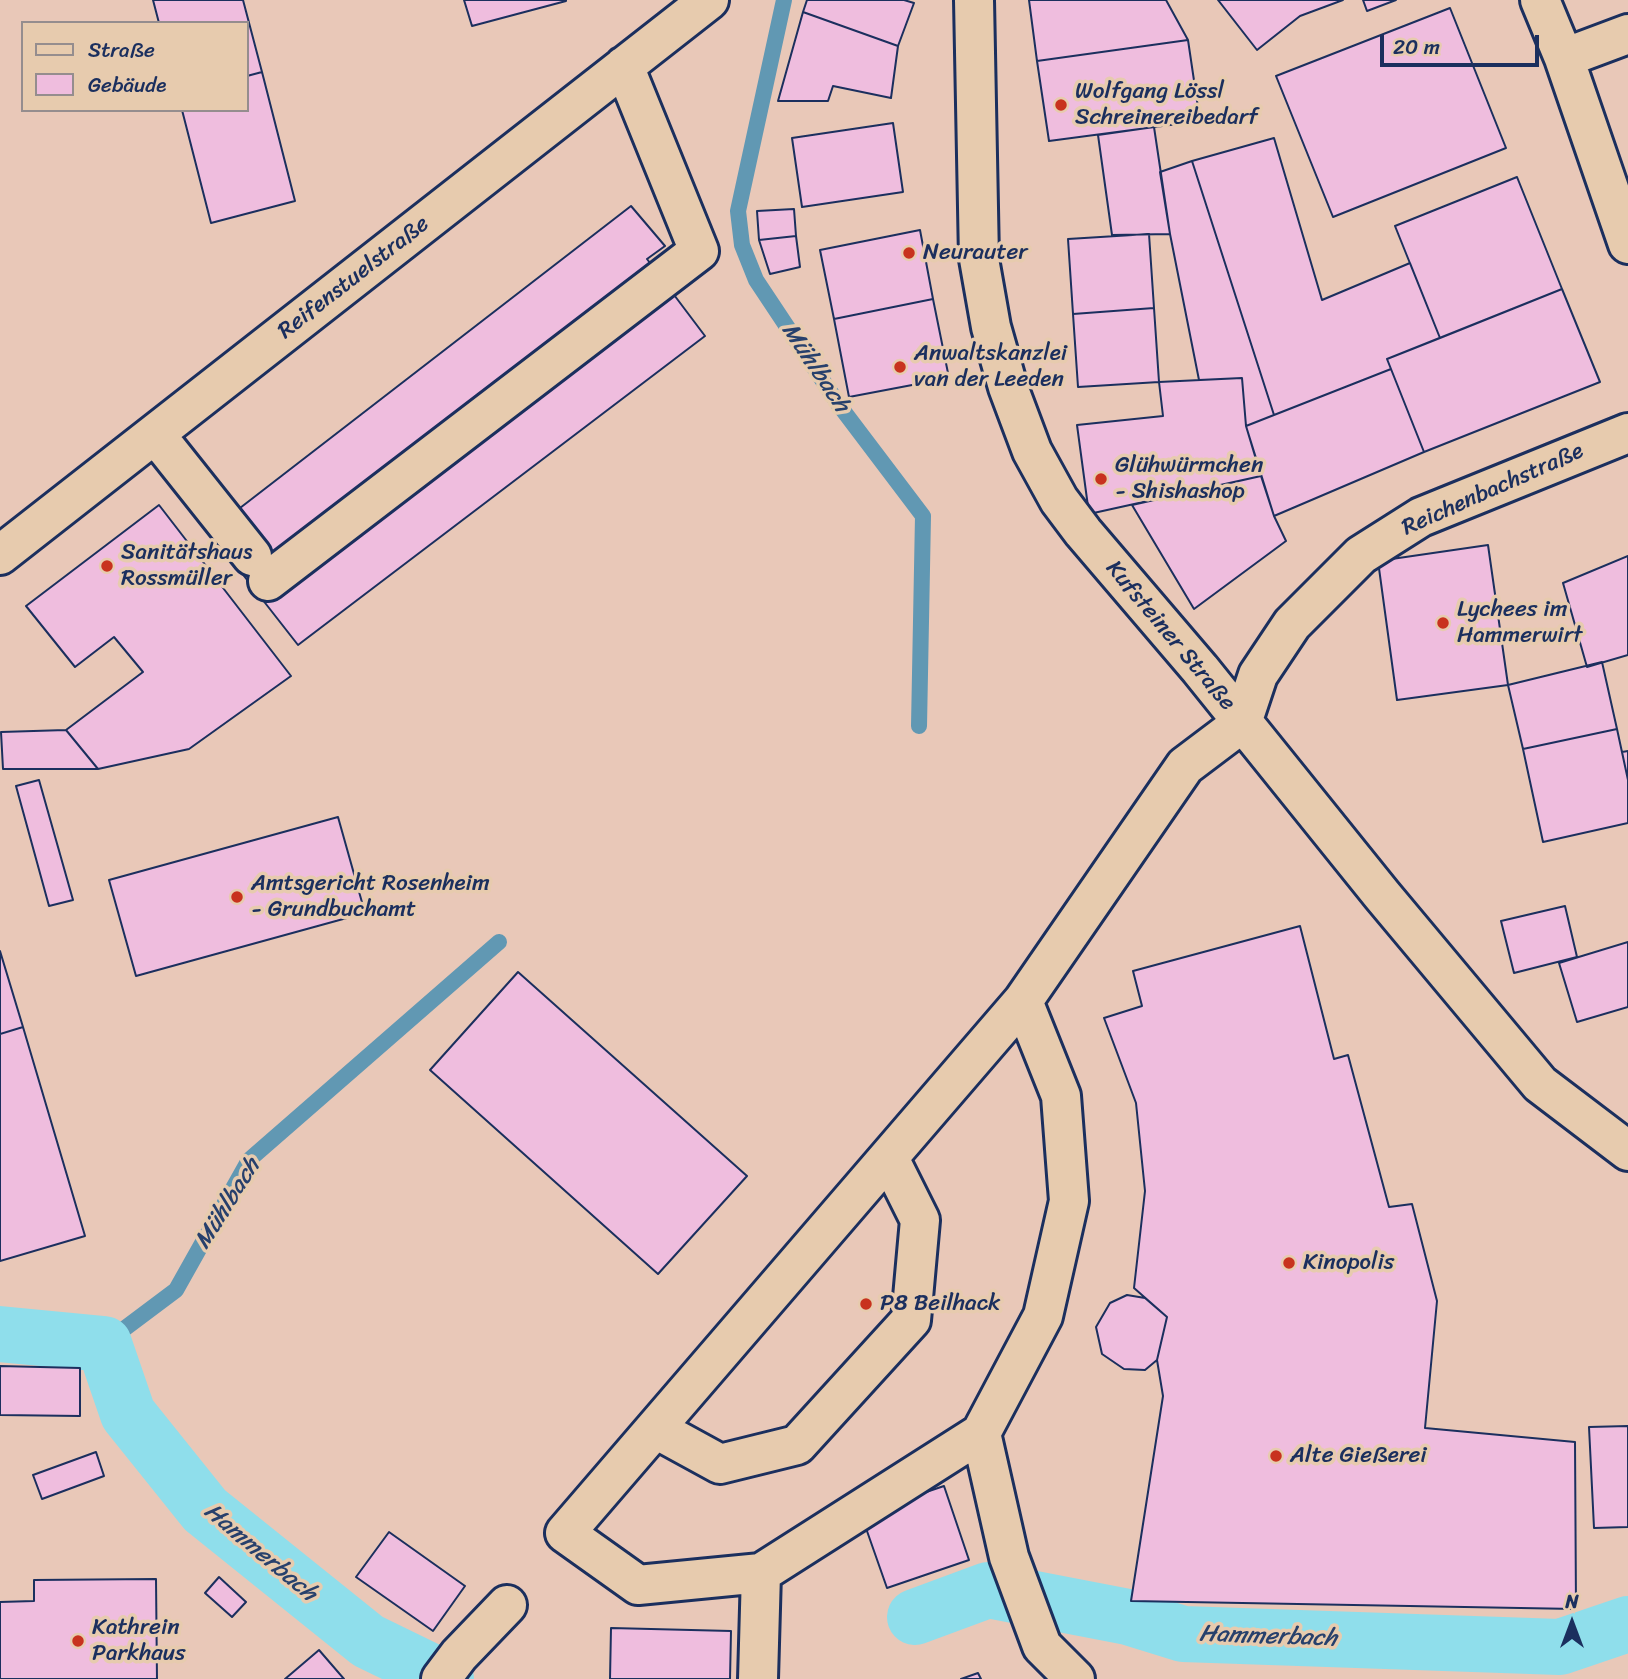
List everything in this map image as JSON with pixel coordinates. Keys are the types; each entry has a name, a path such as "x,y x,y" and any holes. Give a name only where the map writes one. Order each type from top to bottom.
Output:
{"street":[{"name":"Reifenstuelstraße","path":"0,555 709,0"},
{"name":"Kufsteiner Straße","path":"974,0 979,258 991,327 1008,387 1032,451 1059,500 1540,1084 1628,1151"},
{"path":"1540,0 1564,58 1628,244"},
{"path":"1564,58 1628,34"},
{"path":"155,434 260,568 699,251 624,66"},
{"name":"Reichenbachstraße","path":"1242,723 1258,675 1292,624 1361,555 1421,517 1628,433"},
{"path":"1023,1001 1061,1096 1069,1201 1043,1316 981,1433 761,1573 638,1584 565,1533 1023,1001 1185,766 1242,723"},
{"path":"656,1429 720,1464 797,1445 911,1320 920,1220 889,1158"},
{"path":"981,1433 1009,1557 1042,1646 1075,1679"},
{"path":"758,1679 761,1573"},
{"path":"450,1667 507,1605"}],"building":[{"path":"153,0 243,0 262,72 248,76 248,21 158,21"},
{"path":"464,0 566,0 566,1 472,26"},
{"path":"807,0 904,0 914,3 898,46 803,12"},
{"path":"1029,0 1166,0 1188,40 1037,61"},
{"path":"1218,0 1343,0 1300,16 1257,50"},
{"path":"1363,0 1396,0 1367,11"},
{"path":"1450,8 1506,148 1333,217 1276,76"},
{"path":"803,12 898,46 891,98 833,86 828,101 778,101"},
{"path":"1188,40 1200,121 1049,141 1037,61"},
{"path":"262,72 295,201 211,223 183,112 248,112 248,76"},
{"path":"893,123 903,192 802,207 792,138"},
{"path":"1154,127 1170,234 1112,235 1098,135"},
{"path":"1274,138 1322,300 1410,263 1440,338 1387,359 1391,369 1274,415 1192,161"},
{"path":"1192,161 1274,415 1246,426 1242,378 1199,380 1160,172"},
{"path":"1517,177 1562,289 1440,338 1395,226"},
{"path":"631,206 665,246 647,259 705,336 298,645 237,567 268,544 240,508"},
{"path":"794,209 796,236 759,240 757,211"},
{"path":"920,230 933,299 834,319 820,250"},
{"path":"1149,234 1154,308 1073,314 1068,239"},
{"path":"796,236 800,267 770,274 759,240"},
{"path":"1562,289 1600,382 1424,452 1387,359"},
{"path":"933,299 949,378 849,397 834,319"},
{"path":"1154,308 1159,382 1078,387 1073,314"},
{"path":"1391,369 1424,452 1274,516 1246,426"},
{"path":"1242,378 1246,426 1261,476 1089,514 1077,425 1163,416 1159,382"},
{"path":"1261,476 1274,516 1286,541 1194,609 1132,505"},
{"path":"159,505 291,676 189,749 98,769 66,730 143,672 114,637 75,667 26,606"},
{"name":"Lychees im Hammerwirt","path":"1488,545 1508,685 1397,700 1378,561"},
{"path":"1628,556 1628,655 1587,667 1563,583"},
{"path":"1602,662 1617,729 1523,749 1508,685"},
{"path":"1617,729 1628,780 1628,823 1543,842 1523,749"},
{"path":"66,730 98,769 3,769 1,732"},
{"path":"1628,751 1628,780 1622,752"},
{"path":"39,780 73,900 49,906 16,786"},
{"name":"Amtsgericht Rosenheim - Grundbuchamt","path":"338,817 365,913 136,976 109,880"},
{"path":"1565,906 1577,957 1514,973 1501,921"},
{"path":"1300,926 1334,1059 1348,1055 1389,1207 1412,1204 1437,1301 1425,1428 1575,1442 1576,1609 1131,1601 1163,1396 1157,1360 1167,1317 1134,1288 1145,1191 1136,1103 1104,1018 1142,1006 1133,971"},
{"path":"1628,942 1628,1007 1577,1022 1559,963"},
{"path":"0,951 23,1027 0,1034"},
{"path":"518,972 747,1176 658,1274 430,1070"},
{"path":"23,1027 85,1236 0,1261 0,1034"},
{"path":"1127,1295 1145,1298 1167,1317 1157,1360 1145,1370 1124,1369 1102,1354 1096,1327 1110,1303"},
{"path":"0,1366 80,1368 80,1416 0,1415"},
{"path":"1628,1426 1628,1527 1594,1528 1589,1427"},
{"path":"96,1452 104,1476 42,1499 33,1475"},
{"path":"944,1486 969,1560 887,1588 861,1514"},
{"path":"389,1532 465,1586 433,1631 356,1577"},
{"path":"219,1577 246,1602 232,1617 205,1593"},
{"name":"Kathrein Parkhaus","path":"156,1579 157,1679 0,1679 0,1602 34,1601 34,1580"},
{"path":"611,1628 731,1631 730,1679 610,1679"},
{"path":"319,1650 344,1679 285,1679"},
{"path":"978,1673 981,1679 961,1679"}],"waterway":[{"name":"Mühlbach","path":"784,0 738,211 742,245 756,280 839,405 923,516 919,726"},
{"name":"Mühlbach","path":"104,1344 176,1290 249,1160 499,942"},
{"name":"Hammerbach","path":"0,1334 104,1344 128,1414 205,1510 368,1641 446,1679"},
{"name":"Hammerbach","path":"915,1617 988,1590 1128,1617 1183,1634 1560,1647 1628,1624"}],"place":[{"name":"Wolfgang Lössl Schreinereibedarf","path":"1061,105"},
{"name":"Neurauter","path":"909,253"},
{"name":"Anwaltskanzlei van der Leeden","path":"900,367"},
{"name":"Glühwürmchen - Shishashop","path":"1101,479"},
{"name":"Sanitätshaus Rossmüller","path":"107,566"},
{"name":"Lychees im Hammerwirt","path":"1443,623"},
{"name":"Amtsgericht Rosenheim - Grundbuchamt","path":"237,897"},
{"name":"Kinopolis","path":"1289,1263"},
{"name":"P8 Beilhack","path":"866,1304"},
{"name":"Alte Gießerei","path":"1276,1456"},
{"name":"Kathrein Parkhaus","path":"78,1641"}]}
